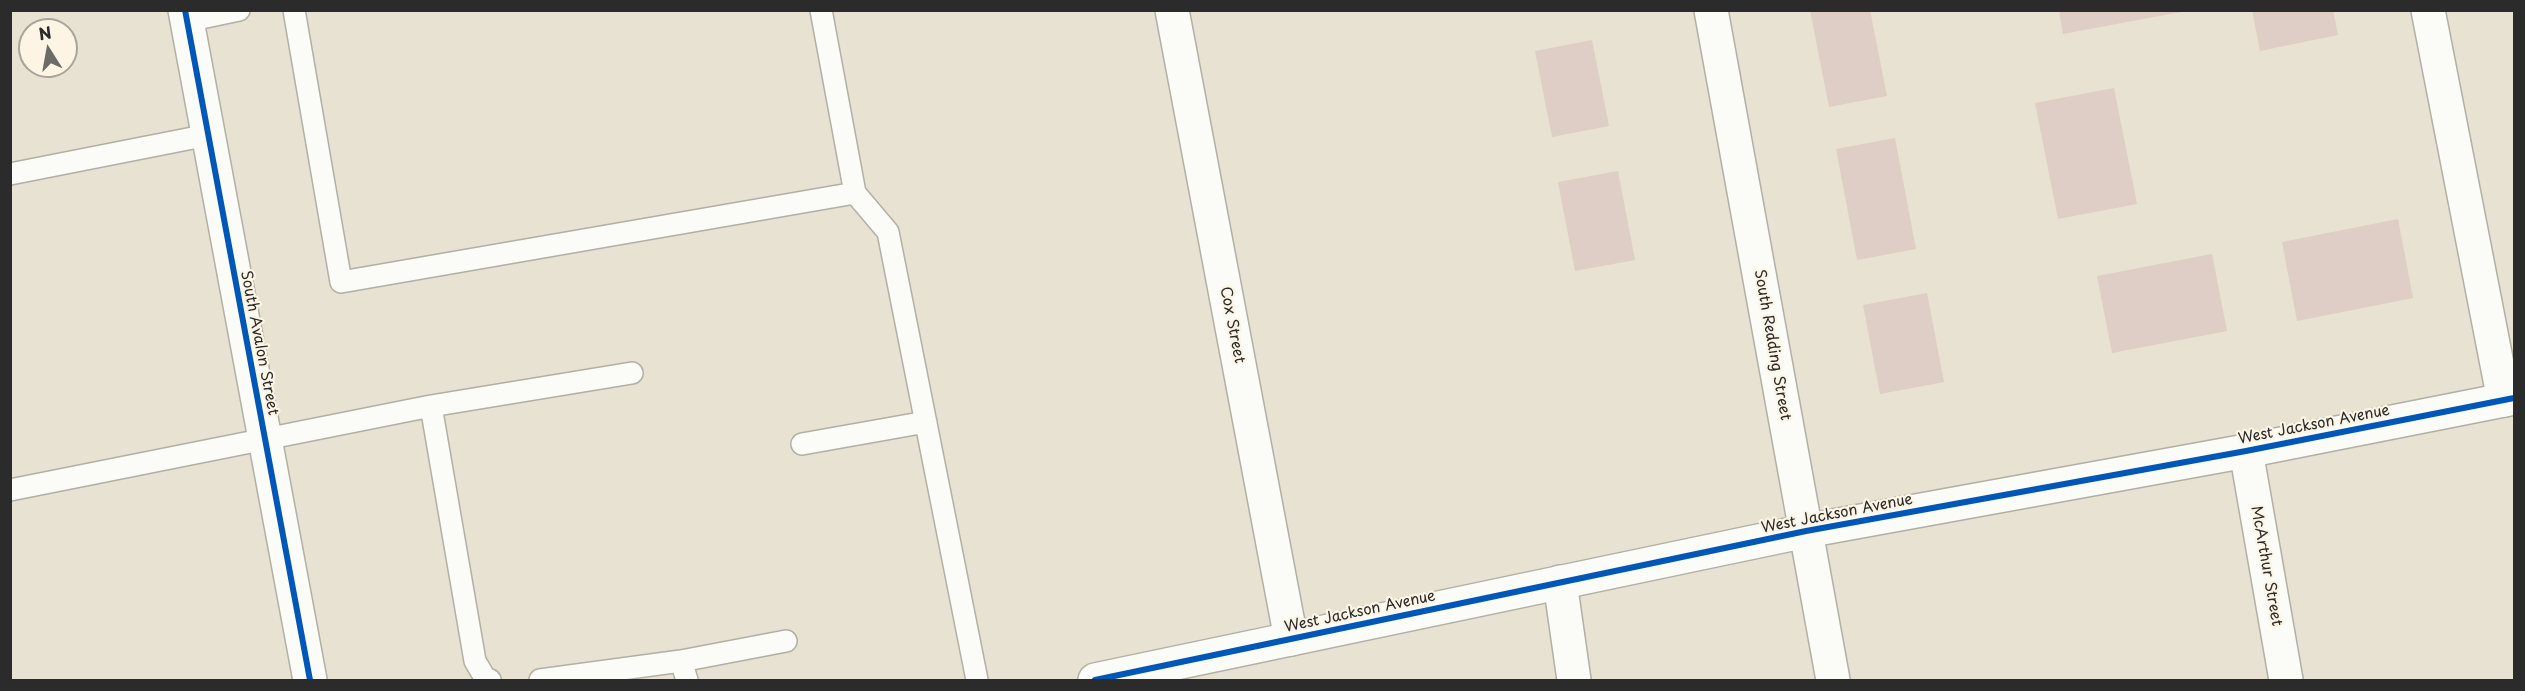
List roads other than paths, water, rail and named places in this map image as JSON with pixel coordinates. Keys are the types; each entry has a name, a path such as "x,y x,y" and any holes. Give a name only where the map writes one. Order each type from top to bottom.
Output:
{"street":[{"name":"Cox Street","path":"1172,10 1291,639"},
{"name":"South Redding Street","path":"1711,10 1833,681"},
{"path":"2428,10 2509,399"},
{"name":"South Avalon Street","path":"186,16 310,681"},
{"name":"West Jackson Avenue","path":"1095,681 1193,670 1291,639 1806,531 2246,451 2509,399"},
{"name":"McArthur Street","path":"2246,451 2286,681"},
{"path":"1560,582 1574,681"}],"lane":[{"path":"186,16 239,10"},
{"path":"294,10 341,282 855,193"},
{"path":"821,10 855,193 888,231 977,681"},
{"path":"10,174 208,135"},
{"path":"10,490 431,405 632,373"},
{"path":"431,405 475,661 485,678 490,681"},
{"path":"802,444 926,422"},
{"path":"540,681 684,671 786,641"}]}
